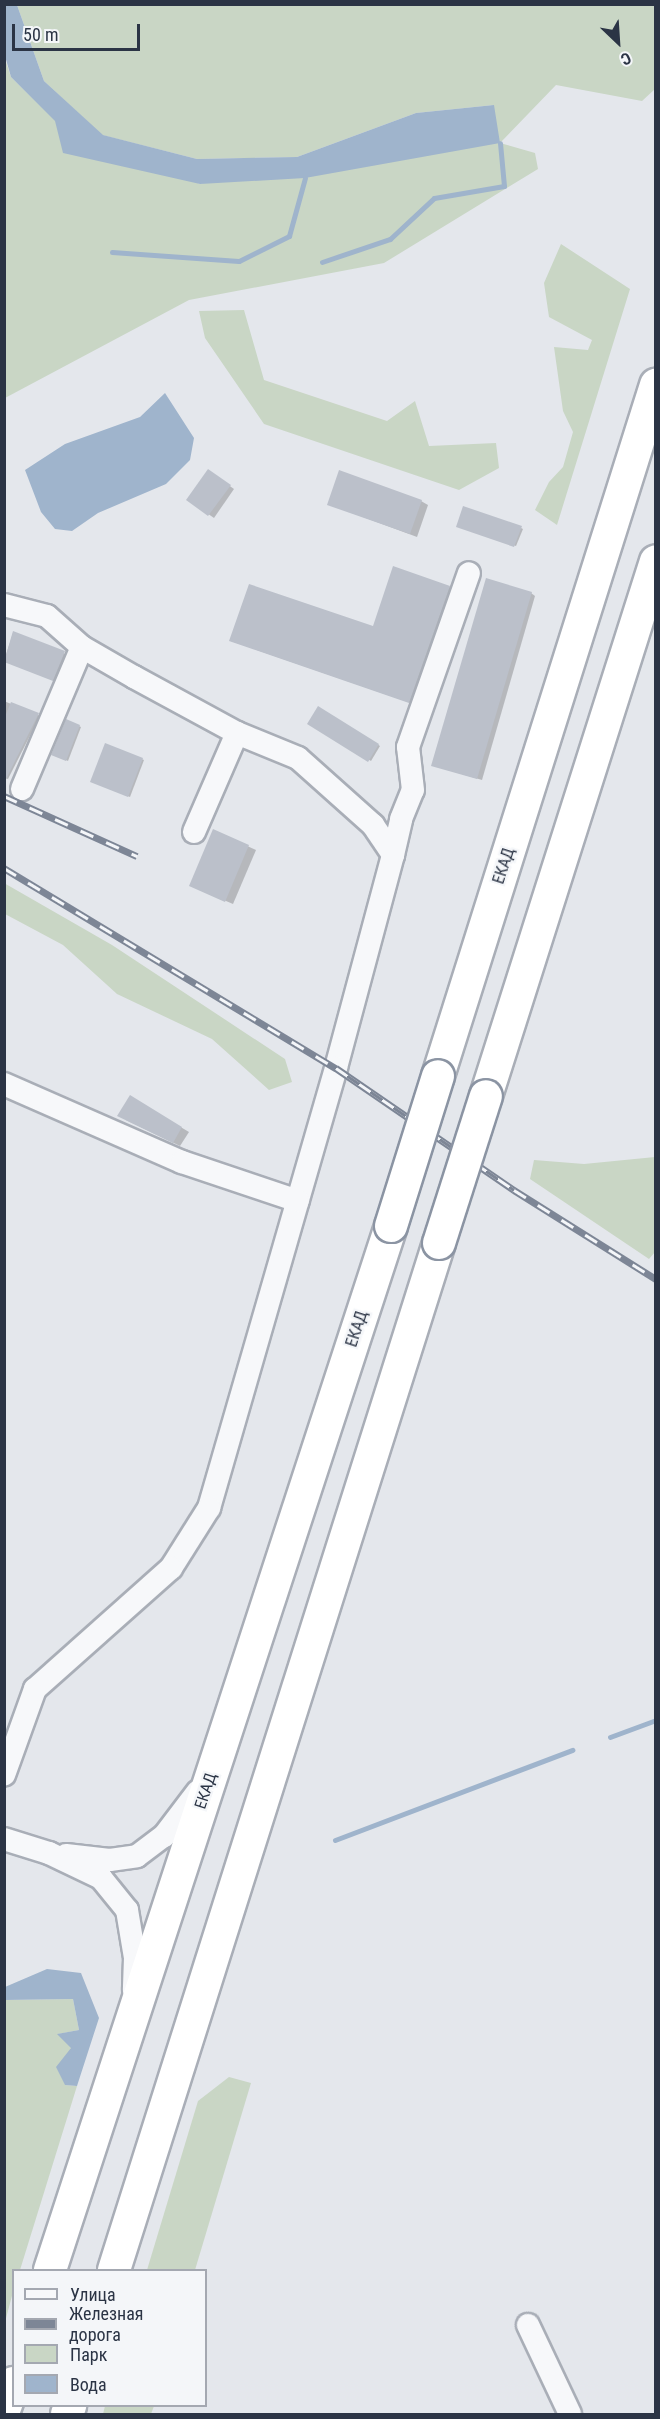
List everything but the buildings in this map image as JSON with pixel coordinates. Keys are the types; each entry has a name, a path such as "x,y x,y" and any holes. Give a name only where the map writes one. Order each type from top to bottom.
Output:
{"highway":[{"name":"ЕКАД","path":"51,2269 391,1226 656,385"},
{"path":"115,2269 656,561"},
{"path":"4,2410 12,2388"}],"street":[{"path":"4,1775 35,1689 171,1568 209,1508 298,1201 401,819 413,790 408,747 469,573"},
{"path":"7,613 47,616 82,647 237,733 298,758 373,825 393,855"},
{"path":"22,789 82,647"},
{"path":"194,832 237,733"},
{"path":"4,1084 182,1162 298,1201"},
{"path":"49,1853 110,1860 137,1856 164,1836 214,1767"},
{"path":"4,1839 49,1853 101,1878 127,1910 135,1958 134,2009"},
{"path":"528,2325 570,2415"}],"green space":[{"path":"17,5 655,5 655,89 642,101 556,85 500,143 535,153 538,169 384,263 189,300 5,398 4,56 11,77 56,121 200,184 494,105 416,113 297,157 197,159 102,135 44,81"},
{"path":"561,244 630,289 557,525 535,510 549,482 563,467 573,432 563,411 554,347 588,350 592,340 549,317 544,283"},
{"path":"244,310 264,380 387,421 415,401 429,446 496,443 499,468 459,490 264,424 205,338 199,311"},
{"path":"4,883 112,945 285,1059 292,1082 269,1090 212,1039 117,994 63,945 5,914"},
{"path":"655,1157 655,1252 649,1259 530,1179 534,1160 584,1164"},
{"path":"73,1999 79,2030 58,2034 71,2047 65,2085 77,2086 20,2269 12,2269 12,2296 5,2322 5,2000"},
{"path":"229,2077 251,2083 195,2269 147,2269 198,2101"},
{"path":"105,2407 154,2407 151,2414 103,2414"}],"water":[{"path":"5,4 17,5 44,81 103,135 197,159 297,157 416,113 494,105 500,143 305,178 200,184 63,153 55,121 11,77 5,56"},
{"path":"165,393 194,438 190,460 166,484 98,513 72,531 55,529 41,512 25,470 65,444 140,417"},
{"path":"47,1969 81,1973 99,2018 77,2086 65,2085 56,2067 71,2048 57,2034 79,2030 73,1999 5,2000 5,1987"}],"waterway":[{"path":"322,262 390,239 434,198 504,186 500,143"},
{"path":"112,252 239,261 289,236 305,178"},
{"path":"610,1737 656,1720"},
{"path":"335,1840 572,1750"}],"railway":[{"path":"4,796 137,856"},
{"path":"4,868 336,1068 514,1190 656,1279"}]}
